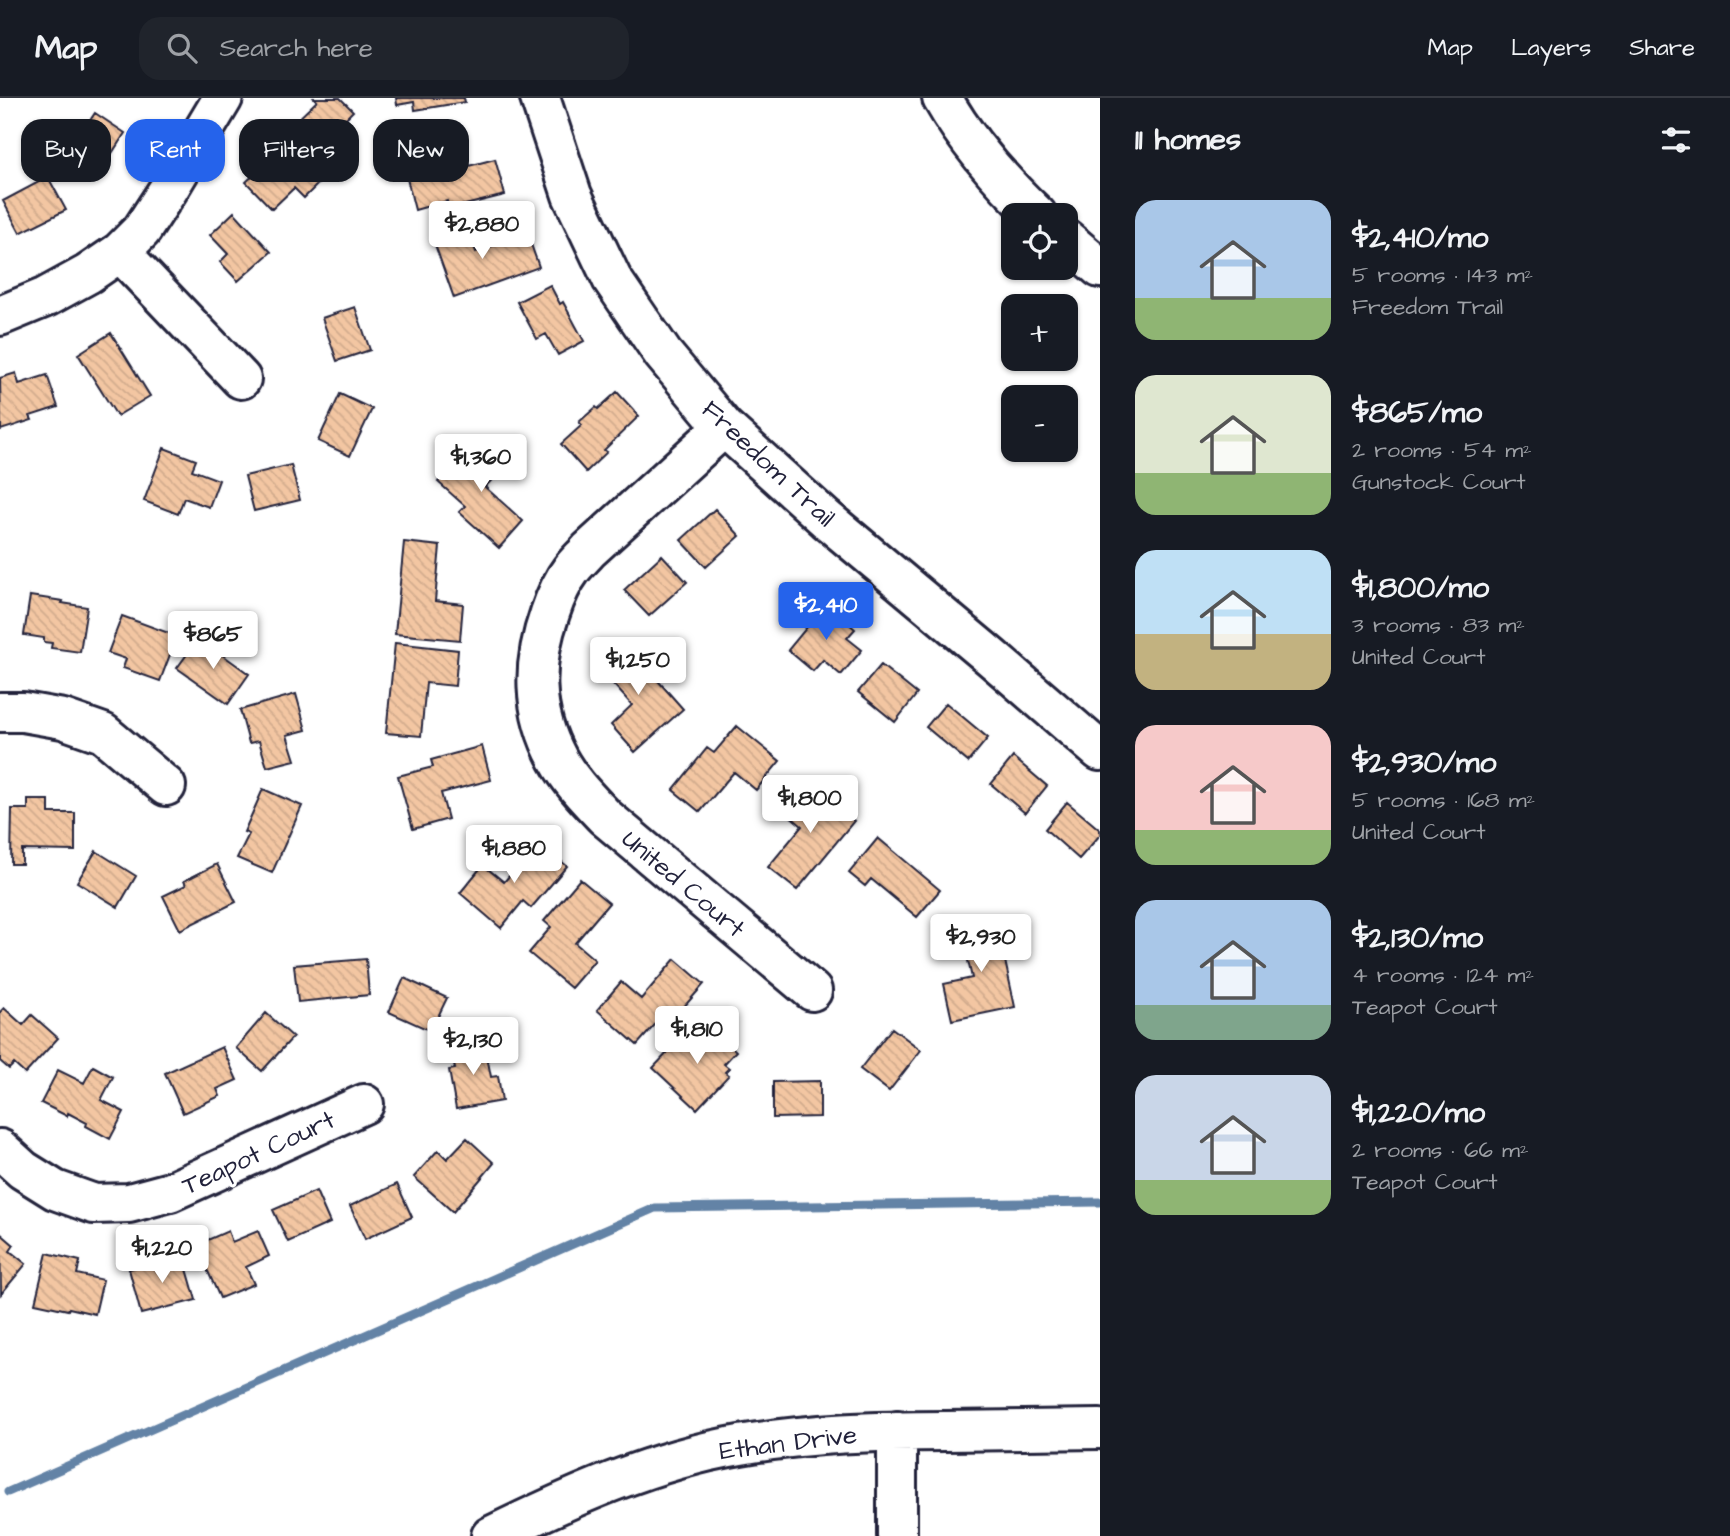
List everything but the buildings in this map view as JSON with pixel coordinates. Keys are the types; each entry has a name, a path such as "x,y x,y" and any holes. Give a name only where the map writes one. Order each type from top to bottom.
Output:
{"street":[{"path":"0,316 56,292 120,252 142,230 223,98"},
{"name":"Freedom Trail","path":"540,98 572,195 612,279 663,354 724,426 826,519 1100,751"},
{"path":"942,98 964,133 998,176 1025,203"},
{"path":"1078,249 1100,268"},
{"path":"120,252 241,379"},
{"name":"United Court","path":"724,426 571,569 558,591 541,637 537,687 540,712 558,760 586,797 606,817 812,990"},
{"path":"0,712 23,712 63,719 103,733 166,786"},
{"name":"Teapot Court","path":"0,1149 23,1170 55,1190 94,1204 129,1203 170,1192 364,1104"},
{"name":"Ethan Drive","path":"491,1536 616,1480 677,1460 738,1445 802,1436 897,1431 1100,1429"},
{"path":"897,1431 897,1536"}],"waterway":[{"path":"8,1492 655,1208 1100,1202"}]}
